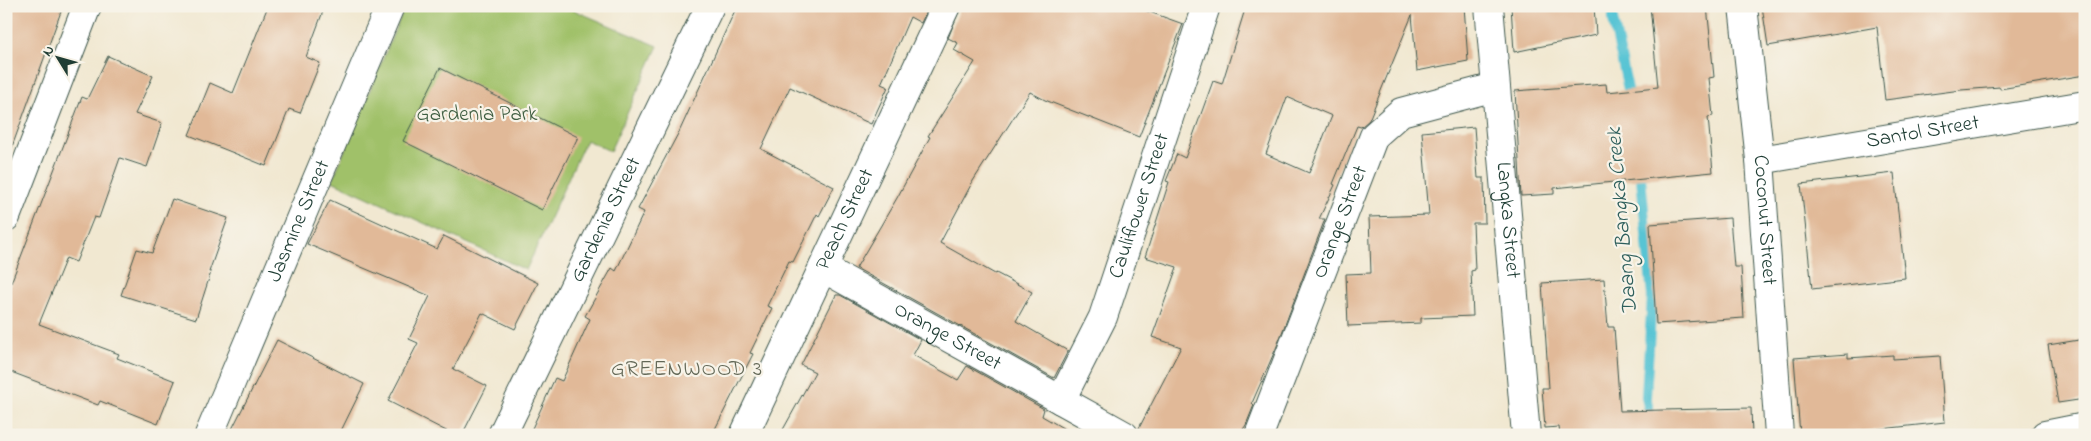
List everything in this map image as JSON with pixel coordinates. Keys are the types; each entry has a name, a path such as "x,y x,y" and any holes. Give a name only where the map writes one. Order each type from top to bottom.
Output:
{"street":[{"path":"6,217 88,6"},
{"name":"Jasmine Street","path":"209,435 390,6"},
{"name":"Gardenia Street","path":"502,435 710,6"},
{"name":"Peach Street","path":"744,435 946,6"},
{"name":"Cauliflower Street","path":"1061,400 1103,317 1206,6"},
{"name":"Langka Street","path":"1489,6 1526,435"},
{"name":"Coconut Street","path":"1743,6 1760,160 1779,435"},
{"name":"Orange Street","path":"1259,435 1374,136 1401,112 1495,87"},
{"name":"Santol Street","path":"1760,160 2085,105"},
{"name":"Orange Street","path":"823,268 1124,435"},
{"path":"2045,435 2085,427"}],"green space":[{"name":"Gardenia Park","path":"405,6 564,6 658,46 610,151 586,140 526,270 332,181"}],"building":[{"path":"6,6 63,6 9,155 6,154"},
{"path":"268,6 325,6 306,57 320,63 300,113 289,109 266,166 189,135 210,83 233,93"},
{"path":"737,6 929,6 921,23 910,17 881,84 888,87 871,124 790,87 761,149 834,187 819,216 817,214 793,262 789,261 767,306 772,308 750,353 753,354 712,435 529,435 555,378 562,381 590,319 585,316 612,268 616,271 644,212 638,209 680,130"},
{"path":"961,6 1133,6 1183,24 1139,137 1045,100 1030,92 973,181 940,243 995,274 1032,292 1016,321 1068,351 1054,378 856,268 897,198 930,137 928,136 975,62 954,50 958,43 948,38"},
{"path":"1246,6 1464,6 1468,61 1417,71 1412,15 1369,120 1361,127 1357,126 1333,184 1335,185 1319,219 1325,219 1277,346 1252,403 1254,405 1246,425 1239,435 1140,435 1138,430 1181,347 1152,337 1177,267 1145,257 1169,182 1166,181 1177,154 1185,158 1213,81 1222,84","holes":["1287,97 1332,116 1309,173 1266,154"]},
{"path":"1511,6 1594,6 1596,35 1514,52"},
{"path":"1650,6 1707,6 1714,77 1709,78 1713,116 1708,117 1713,172 1554,188 1554,194 1521,196 1515,91 1606,84 1607,92 1658,87"},
{"path":"1762,6 2085,6 2085,75 2000,89 2000,87 1961,90 1885,100 1877,27 1768,46"},
{"path":"108,56 153,76 135,114 162,123 147,167 120,158 99,218 94,217 76,262 66,258 39,324 119,354 117,358 175,381 158,424 100,401 98,405 6,370 6,296 82,97 87,99"},
{"path":"440,68 578,137 542,210 403,141"},
{"path":"1474,127 1478,178 1484,178 1485,223 1473,223 1475,270 1471,271 1473,316 1421,318 1421,323 1348,326 1346,274 1371,273 1369,217 1429,215 1422,132"},
{"path":"1894,173 1905,278 1812,289 1801,184"},
{"path":"172,199 228,218 209,272 211,272 196,319 121,295 137,249 152,253"},
{"path":"330,200 437,249 444,236 538,283 515,329 482,313 453,369 487,386 462,435 454,435 388,401 418,343 409,339 430,296 307,244"},
{"path":"1730,218 1734,267 1741,267 1744,318 1656,324 1650,224"},
{"path":"1604,279 1608,327 1614,327 1620,411 1751,408 1752,435 1560,435 1559,427 1545,428 1542,388 1549,388 1542,283"},
{"path":"836,295 840,295 921,340 913,355 958,380 967,366 1044,409 1042,416 1075,435 780,435 815,372 801,365"},
{"path":"2085,339 2085,399 2058,403 2048,345"},
{"path":"277,340 364,384 339,435 229,435"},
{"path":"1848,354 1848,358 1893,355 1893,359 1940,356 1945,422 1854,432 1854,435 1800,435 1794,358"}],"waterway":[{"name":"Daang Bangka Creek","path":"1613,6 1613,20 1631,103"},
{"name":"Daang Bangka Creek","path":"1640,167 1652,296 1646,397 1652,424"}],"district":[{"name":"GREENWOOD 3","path":"687,370"}]}
